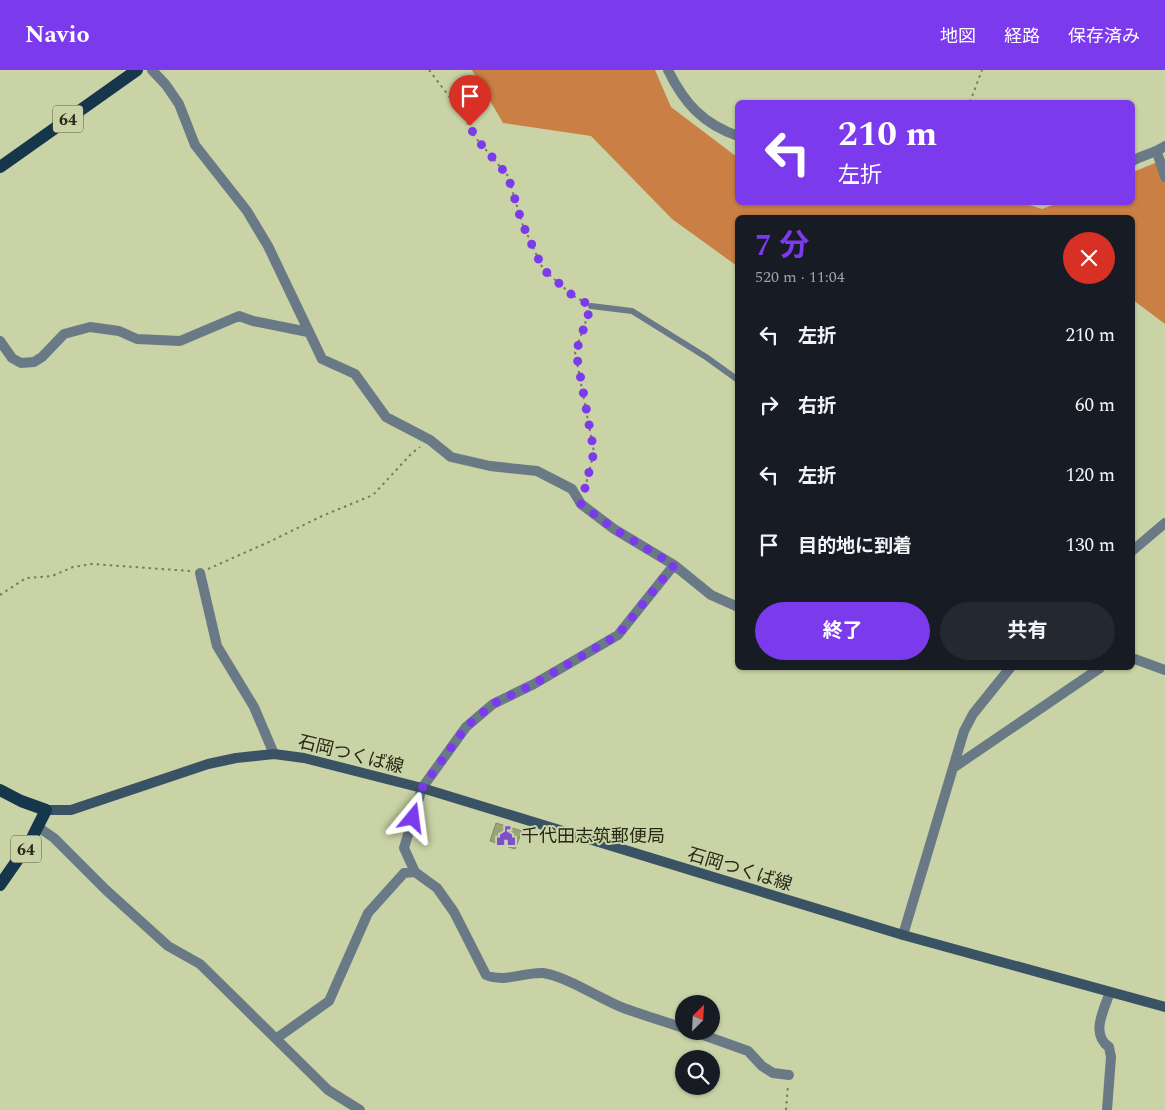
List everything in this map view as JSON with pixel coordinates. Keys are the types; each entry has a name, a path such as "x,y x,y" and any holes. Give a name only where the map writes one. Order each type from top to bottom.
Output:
{"main road":[{"name":"64","path":"0,167 136,70"},
{"name":"石岡つくば線","path":"46,810 71,810 208,764 274,754 304,758 422,788 903,935 1165,1008"},
{"path":"0,790 21,801 46,810"},
{"name":"64","path":"0,885 20,858 46,810"}],"street":[{"path":"152,70 166,85 179,104 195,146 246,211 264,239 322,359 354,374 386,417 430,440 451,457 490,466 537,470 572,489 581,504 614,529 674,565 711,595 735,605"},
{"path":"668,70 688,102 704,120 723,131 735,135"},
{"path":"1135,160 1161,149 1165,177"},
{"path":"0,341 12,358 21,363 34,362 42,357 64,334 90,327 119,331 137,339 180,342 239,316 252,321 308,332"},
{"path":"1135,548 1165,523"},
{"path":"674,565 618,635 534,684 493,704 466,727 422,788 404,848 415,872 437,888 454,912 486,975 492,977 511,977 543,974 567,982 623,1008 675,1025"},
{"path":"200,573 217,646 254,707 274,754"},
{"path":"1135,659 1165,670"},
{"path":"903,935 964,731 973,714 1008,670"},
{"path":"953,768 1097,670"},
{"path":"38,827 54,838 106,890 168,946 200,964 328,1090 360,1110"},
{"path":"277,1038 329,1001 368,913 404,873 415,872"},
{"path":"1107,1110 1111,1057 1109,1047 1102,1042 1098,1030 1110,992"},
{"path":"717,1040 748,1051 762,1066 773,1073 789,1075"}],"lane":[{"path":"591,306 632,310 735,378"}],"path":[{"path":"429,70 464,116 475,137 508,176 522,223 543,269 572,295 591,306 576,352 594,452 581,504"},
{"path":"971,100 982,70"},
{"path":"0,595 26,578 52,576 73,567 92,564 200,573 271,542 322,516 373,495 412,453 430,440"},
{"path":"786,1110 789,1075"}],"shaded area":[{"path":"472,70 655,70 671,107 735,155 735,205 1029,205 1042,209 1053,205 1135,205 1135,171 1165,159 1165,324 1135,302 1135,215 735,215 735,265 672,219 591,136 503,123"}],"building":[{"path":"496,823 522,831 515,849 490,841"}],"place":[{"name":"千代田志筑郵便局","path":"506,836"}],"route":[{"path":"413,818 422,788 466,727 493,704 534,684 618,635 674,565 614,529 581,504 594,452 576,352 591,306 572,295 543,269 522,223 508,176 483,144 475,137 470,126"}]}
